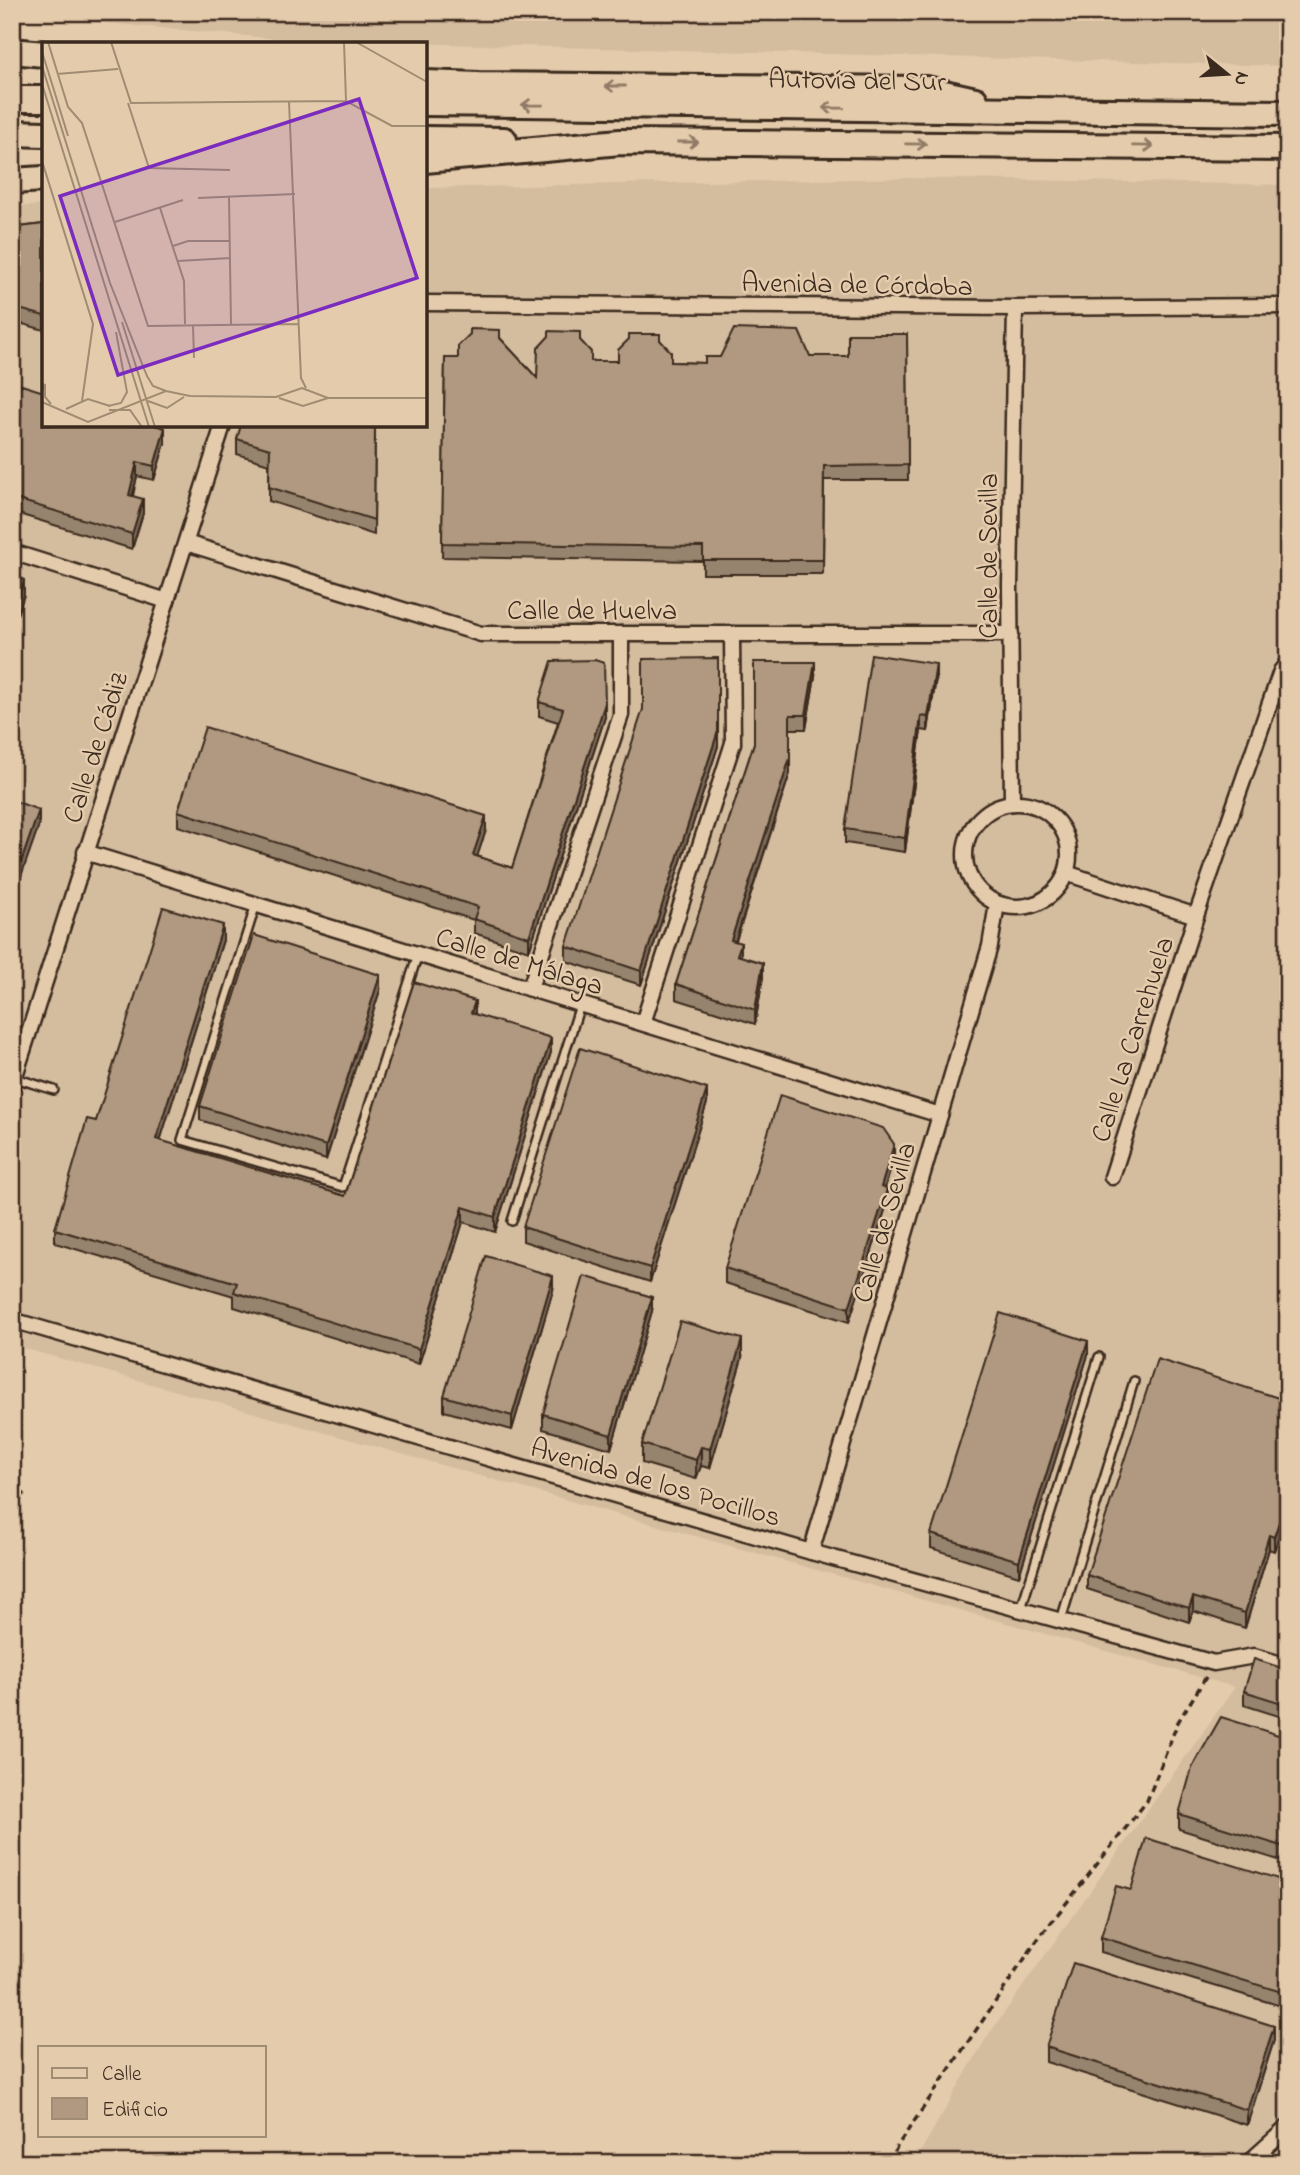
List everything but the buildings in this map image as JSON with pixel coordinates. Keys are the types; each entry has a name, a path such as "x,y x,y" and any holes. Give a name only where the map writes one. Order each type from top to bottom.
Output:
{"highway":[{"path":"12,51 42,54"},
{"path":"427,83 926,89 1024,111"},
{"path":"12,99 42,99"},
{"name":"Autovía del Sur","path":"427,103 1288,113"},
{"path":"12,134 42,134"},
{"path":"427,139 1288,148"},
{"path":"427,160 620,142"},
{"path":"12,181 42,179"}],"street":[{"name":"Avenida de Córdoba","path":"427,303 1015,309 1288,306"},
{"name":"Calle de Sevilla","path":"1012,803 1010,587 1015,309"},
{"name":"Calle de Cádiz","path":"13,1082 222,427"},
{"name":"Calle de Huelva","path":"186,543 481,634 1011,634"},
{"path":"12,552 167,601"},
{"path":"530,988 621,715 621,634"},
{"path":"643,1023 733,743 732,634"},
{"name":"Calle La Carrehuela","path":"1112,1177 1196,916 1281,671 1288,662"},
{"path":"1012,803 1028,804 1055,818 1064,831 1069,846 1066,873 1056,890 1044,900 1013,908 997,904 983,895 972,881 965,865 965,848 971,831 981,817 995,807 1012,803"},
{"name":"Calle de Málaga","path":"85,852 940,1115"},
{"name":"Calle La Carrehuela","path":"1066,873 1196,916"},
{"name":"Calle de Sevilla","path":"811,1552 990,946 997,904"},
{"name":"Avenida de los Pocillos","path":"12,1320 811,1552 1214,1663 1254,1656 1288,1666"},
{"path":"1248,2163 1288,2127"}],"lane":[{"path":"256,903 182,1140 343,1187 418,954"},
{"path":"512,1222 580,1004"},
{"path":"13,1082 54,1090"},
{"path":"1021,1609 1099,1357"},
{"path":"1061,1620 1134,1381"}],"path":[{"path":"12,1485 25,1495"},
{"path":"889,2163 905,2134 1038,1939 1147,1801 1178,1723 1214,1663"}],"shaded area":[{"path":"12,12 1288,12 1288,66 288,40"},
{"path":"907,178 1288,185 1288,2163 914,2163 985,2040 1235,1687 12,1345 12,207 42,205 42,427 427,427 427,188"}]}
